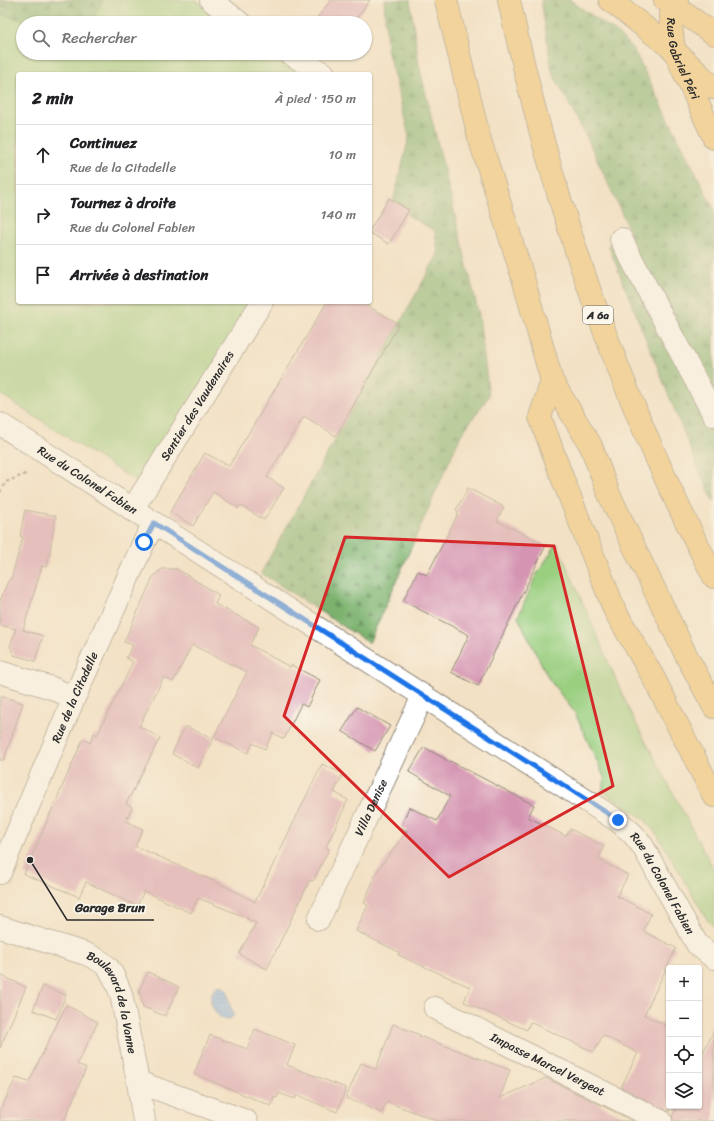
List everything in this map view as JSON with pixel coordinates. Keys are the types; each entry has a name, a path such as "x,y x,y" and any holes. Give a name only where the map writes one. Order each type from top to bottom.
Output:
{"main road":[{"path":"446,0 479,137 552,381 591,446 608,492 686,655 714,707"},
{"name":"A 6a","path":"509,0 517,39 537,118 558,192 602,324 630,398 661,470 714,577"},
{"path":"610,0 674,50 714,88"},
{"path":"672,2 714,34"},
{"name":"Rue Gabriel Péri","path":"672,2 671,26 674,50 714,138"},
{"path":"552,381 540,417 562,477 616,611 652,675 714,796"}],"street":[{"path":"210,0 231,16"},
{"path":"301,60 321,72"},
{"path":"621,239 714,415"},
{"name":"Sentier des Vaudenaires","path":"132,510 261,304"},
{"name":"Rue du Colonel Fabien","path":"0,424 422,696 618,820 642,845 698,944 714,958"},
{"name":"Rue de la Citadelle","path":"0,873 74,698 154,523"},
{"path":"0,672 52,688 74,698"},
{"name":"Villa Denise","path":"319,919 422,696"},
{"name":"Boulevard de la Vanne","path":"0,927 86,954 97,958 107,965 121,994 144,1121"},
{"name":"Impasse Marcel Vergeat","path":"435,1008 661,1121"},
{"path":"138,1082 246,1121"}],"path":[{"path":"0,492 6,482 28,473"}],"highlighted area":[{"path":"345,537 554,546 613,786 449,877 284,716"}],"green space":[{"path":"0,0 197,0 216,16 16,16 16,60 283,60 303,72 16,72 16,304 251,304 152,465 148,463 145,467 150,470 138,483 0,394"},
{"path":"1,0 103,0 94,16 16,16 16,18 0,14"},
{"path":"384,0 410,0 419,65 479,315 489,396 461,435 369,643 261,573 438,254 435,231 392,206 409,137 387,49"},
{"path":"541,0 570,0 616,32 634,50 714,209 714,502 700,473 608,245 631,234 590,144 552,72"},
{"path":"557,543 629,710 714,870 714,927 708,921 658,836 644,819 602,791 605,779 575,713 549,679 518,617 537,574"}],"water":[{"path":"218,986 225,989 228,993 230,1005 234,1014 230,1019 222,1019 215,1011 211,1003 212,994"}],"building":[{"path":"331,0 370,0 358,16 318,16"},
{"path":"389,198 409,210 389,244 372,234 372,227"},
{"path":"326,304 364,304 399,324 336,436 304,416 267,477 284,488 264,520 240,505 238,508 213,492 193,526 170,512 205,453 229,466"},
{"path":"468,488 504,507 497,521 546,545 478,686 451,672 469,635 403,601 418,571 427,575 459,512 456,510"},
{"path":"25,510 56,516 47,567 42,566 23,630 43,636 35,661 14,655 10,646 16,629 0,625 0,601 8,581 11,579 23,537 20,536"},
{"path":"162,569 177,569 219,595 215,604 259,627 250,645 290,667 291,665 320,680 307,707 301,704 284,739 273,733 265,749 253,743 248,753 214,737 247,672 192,645 173,682 164,677 139,726 160,738 126,804 132,807 126,821 143,829 135,846 227,887 255,902 322,764 343,774 334,792 348,800 326,847 329,849 313,881 310,880 267,969 239,954 256,923 247,919 248,918 198,898 191,913 144,891 137,906 86,882 79,897 24,874 83,739 90,743 94,733 97,735 133,662 126,658 133,645 124,642 153,577"},
{"path":"0,696 23,703 4,760 0,760"},
{"path":"357,707 390,726 375,751 342,731"},
{"path":"185,726 213,739 198,768 172,754"},
{"path":"424,747 534,805 528,817 566,836 570,829 604,846 598,859 628,875 617,896 651,914 643,931 676,948 668,965 666,965 666,969 644,1015 666,1026 666,1109 669,1109 669,1112 621,1087 638,1053 603,1035 594,1052 530,1022 527,1030 464,1002 470,987 398,955 399,952 356,931 368,905 364,903 377,871 407,831 401,827 409,807 437,821 450,796 409,772"},
{"path":"148,972 179,987 165,1016 143,1007 139,990"},
{"path":"0,975 26,987 0,1048"},
{"path":"43,986 66,995 56,1019 33,1010"},
{"path":"66,1005 98,1022 77,1064 86,1068 64,1121 0,1121 0,1110 16,1078 29,1082"},
{"path":"393,1024 420,1035 419,1036 510,1070 500,1098 546,1078 633,1121 438,1121 387,1102 382,1113 346,1098 361,1063 376,1069"},
{"path":"255,1029 295,1045 287,1065 346,1088 337,1112 297,1095 295,1099 279,1093 277,1098 274,1097 271,1106 194,1074 210,1035 247,1049"},
{"path":"714,1030 714,1121 673,1121 672,1117 676,1109 702,1109 702,1055"}],"place":[{"name":"Garage Brun","path":"30,860"}],"route":[{"path":"144,542 154,523 422,696 618,820"}]}
